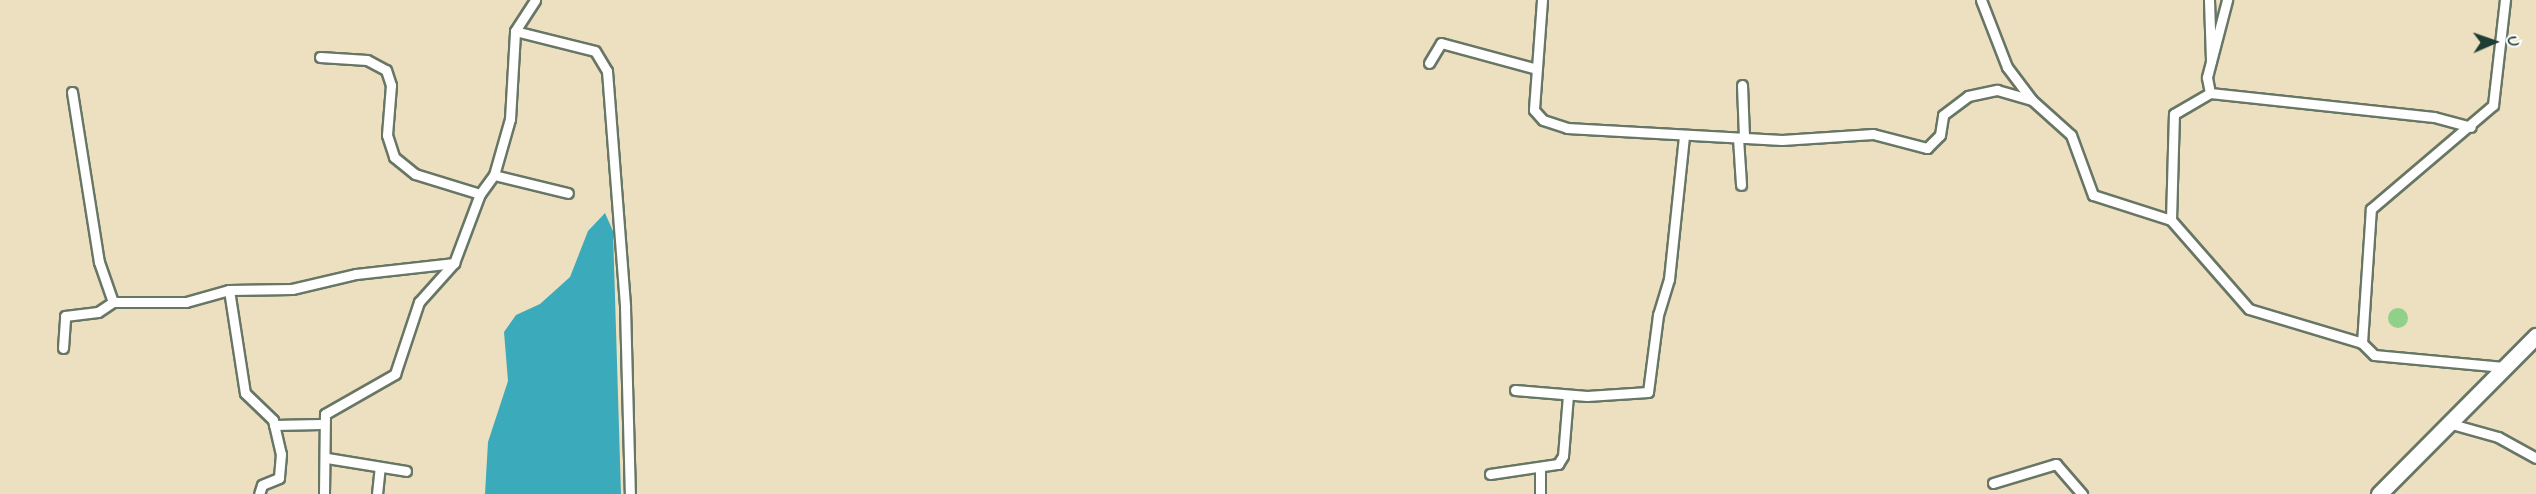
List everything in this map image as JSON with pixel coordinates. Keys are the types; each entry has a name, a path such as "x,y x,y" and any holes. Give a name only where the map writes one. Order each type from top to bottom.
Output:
{"main road":[{"path":"2379,494 2536,336"}],"street":[{"path":"324,494 327,458 321,424 330,408 395,374 419,302 454,263 480,194 494,175 510,119 515,31 535,0"},
{"path":"1542,0 1532,102 1543,120 1567,128 1684,137 1741,138 1873,134 1927,148 1940,135 1943,115 1968,96 1997,90 2032,100"},
{"path":"1980,0 2007,67 2032,100 2071,135 2093,195 2171,220 2249,309 2362,343 2374,355 2402,360 2503,367"},
{"path":"2209,0 2210,93"},
{"path":"2211,61 2227,0"},
{"path":"2362,343 2371,209 2471,127 2494,102 2505,0"},
{"path":"515,31 595,51 607,71 625,307 630,494"},
{"path":"1429,63 1441,43 1537,69"},
{"path":"320,57 367,60 386,70 392,85 387,135 394,157 415,174 480,194"},
{"path":"1741,185 1742,85"},
{"path":"72,92 99,262 112,302"},
{"path":"2171,220 2174,114 2210,93 2434,117 2471,127"},
{"path":"1515,390 1568,395 1636,397 1650,389 1658,315 1670,279 1684,137"},
{"path":"494,175 568,192"},
{"path":"63,348 65,316 98,312 112,302 186,302 229,290 292,289 356,274 454,263"},
{"path":"229,290 245,393 274,425 281,472 259,494"},
{"path":"1490,474 1540,470 1563,456 1568,395"},
{"path":"2448,423 2498,437 2536,458"},
{"path":"274,425 321,424"},
{"path":"327,458 406,471"},
{"path":"1993,483 2056,464 2082,494"},
{"path":"376,494 380,467"},
{"path":"1540,470 1540,494"}],"green space":[{"path":"2398,308 2405,311 2408,318 2405,325 2398,328 2391,325 2388,318 2391,311"}],"water":[{"path":"605,213 613,231 621,494 485,494 488,442 508,381 504,332 516,315 540,304 570,277 588,231"}]}
